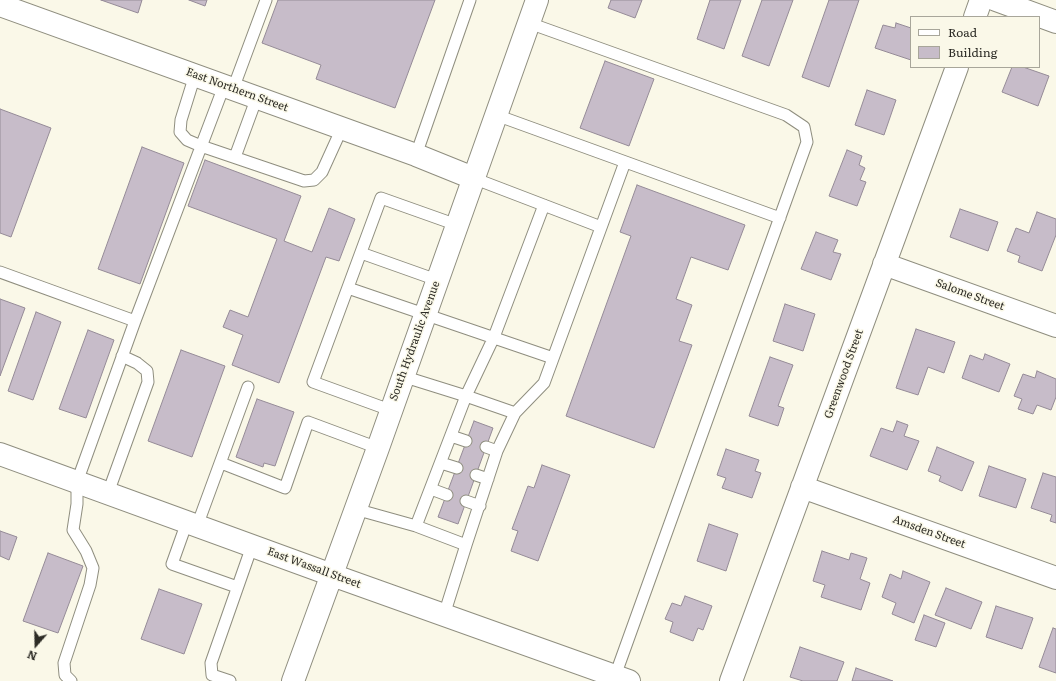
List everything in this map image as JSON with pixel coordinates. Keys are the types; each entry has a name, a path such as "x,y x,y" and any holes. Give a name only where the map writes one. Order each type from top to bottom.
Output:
{"street":[{"name":"South Hydraulic Avenue","path":"293,681 378,448 402,376 537,0"},
{"path":"975,16 981,0"},
{"path":"996,0 1040,16"},
{"name":"East Northern Street","path":"12,6 229,88 416,155 474,178"},
{"path":"1040,16 1056,22"},
{"name":"Greenwood Street","path":"731,681 957,68"},
{"name":"Salome Street","path":"884,264 1056,326"},
{"name":"East Wassall Street","path":"0,454 444,615 609,677"},
{"name":"Amsden Street","path":"802,487 1056,578"}],"lane":[{"path":"68,678 64,662 90,585 93,568 86,551 73,530 77,504 77,482 122,356 201,146 229,88 266,0"},
{"path":"416,155 470,0"},
{"path":"529,24 786,115 804,127 807,142 609,677"},
{"path":"195,75 181,120 180,132 187,140 201,146 304,181 314,180 322,172 342,128"},
{"path":"235,157 257,97"},
{"path":"496,115 780,218"},
{"path":"444,615 497,451 515,414 544,383 625,162"},
{"path":"474,178 601,226"},
{"path":"390,410 313,382 381,198 457,225"},
{"path":"416,526 466,396 494,337 544,205"},
{"path":"361,253 437,280"},
{"path":"0,272 135,321"},
{"path":"348,288 553,358"},
{"path":"108,493 148,382 147,371 137,363 122,356"},
{"path":"402,376 466,396 515,414"},
{"path":"237,587 172,564 220,463 248,387"},
{"path":"220,463 285,488 308,422 378,448"},
{"path":"451,436 466,441"},
{"path":"486,447 497,451"},
{"path":"441,463 456,468"},
{"path":"476,475 488,479"},
{"path":"431,489 447,495"},
{"path":"466,501 480,506"},
{"path":"355,510 416,526 466,545"},
{"path":"230,681 212,674 211,663 252,546"}],"building":[{"path":"101,0 142,0 138,13"},
{"path":"189,0 207,0 205,6"},
{"path":"278,0 435,0 395,108 316,79 321,65 262,43"},
{"path":"611,0 642,0 635,18 608,8"},
{"path":"710,0 741,0 724,49 697,39"},
{"path":"762,0 793,0 769,66 742,56"},
{"path":"829,0 859,0 829,87 802,77"},
{"path":"896,23 910,28 910,60 875,48 883,25 895,28"},
{"path":"605,61 654,79 629,146 580,128"},
{"path":"1012,68 1026,68 1049,76 1038,106 1002,92"},
{"path":"867,90 896,100 884,135 855,125"},
{"path":"0,109 51,128 11,237 0,233"},
{"path":"142,147 184,163 140,284 98,269"},
{"path":"847,150 862,156 859,165 865,168 860,180 866,182 857,206 829,196"},
{"path":"205,160 301,196 284,241 312,252 329,208 355,219 339,261 326,257 279,383 232,365 243,335 223,327 230,310 248,317 277,239 188,206"},
{"path":"637,185 745,225 728,270 691,257 676,299 692,305 679,341 692,345 654,448 566,416 631,236 620,232"},
{"path":"960,209 998,222 988,251 950,237"},
{"path":"1037,212 1056,219 1056,235 1042,271 1018,262 1020,256 1007,251 1016,228 1029,233"},
{"path":"816,232 838,240 833,252 841,254 831,280 801,269"},
{"path":"0,299 25,308 0,376"},
{"path":"785,304 815,314 803,351 773,341"},
{"path":"36,312 61,322 33,400 8,391"},
{"path":"916,329 955,342 944,373 928,367 918,395 896,388"},
{"path":"88,330 114,340 86,418 59,409"},
{"path":"181,350 225,366 192,457 148,441"},
{"path":"985,354 1010,364 999,392 962,378 970,355 983,360"},
{"path":"770,357 793,365 778,406 784,408 778,426 749,416"},
{"path":"1037,371 1056,379 1056,397 1051,410 1037,405 1033,414 1018,409 1022,399 1014,396 1023,374 1035,378"},
{"path":"257,399 294,412 275,466 264,463 263,467 236,457"},
{"path":"474,421 493,428 458,524 438,517"},
{"path":"897,421 908,425 904,436 919,441 907,470 870,456 881,428 893,432"},
{"path":"937,447 974,462 962,491 939,481 941,476 928,471"},
{"path":"726,449 759,460 755,471 761,473 752,498 722,488 726,478 717,475"},
{"path":"542,465 570,475 538,561 511,551 518,531 512,529 528,486 534,488"},
{"path":"989,466 1026,479 1016,508 979,496"},
{"path":"1043,473 1056,477 1056,523 1050,521 1052,515 1031,508"},
{"path":"709,524 738,534 726,571 697,561"},
{"path":"0,531 17,537 9,560 0,556"},
{"path":"822,551 849,560 851,553 867,558 860,579 870,583 861,610 821,597 825,585 813,581"},
{"path":"48,553 83,566 58,633 23,621"},
{"path":"903,571 930,582 914,623 892,614 896,603 882,597 890,574 901,579"},
{"path":"946,588 982,602 971,629 935,615"},
{"path":"159,589 202,604 184,654 141,639"},
{"path":"685,596 712,606 703,630 698,628 693,641 670,632 673,622 665,619 672,603 681,606"},
{"path":"996,606 1033,618 1022,649 986,637"},
{"path":"924,615 945,623 936,647 915,640"},
{"path":"1053,628 1056,629 1056,673 1039,667"},
{"path":"800,647 844,662 837,681 803,681 790,677"},
{"path":"856,668 893,681 852,681"}]}
